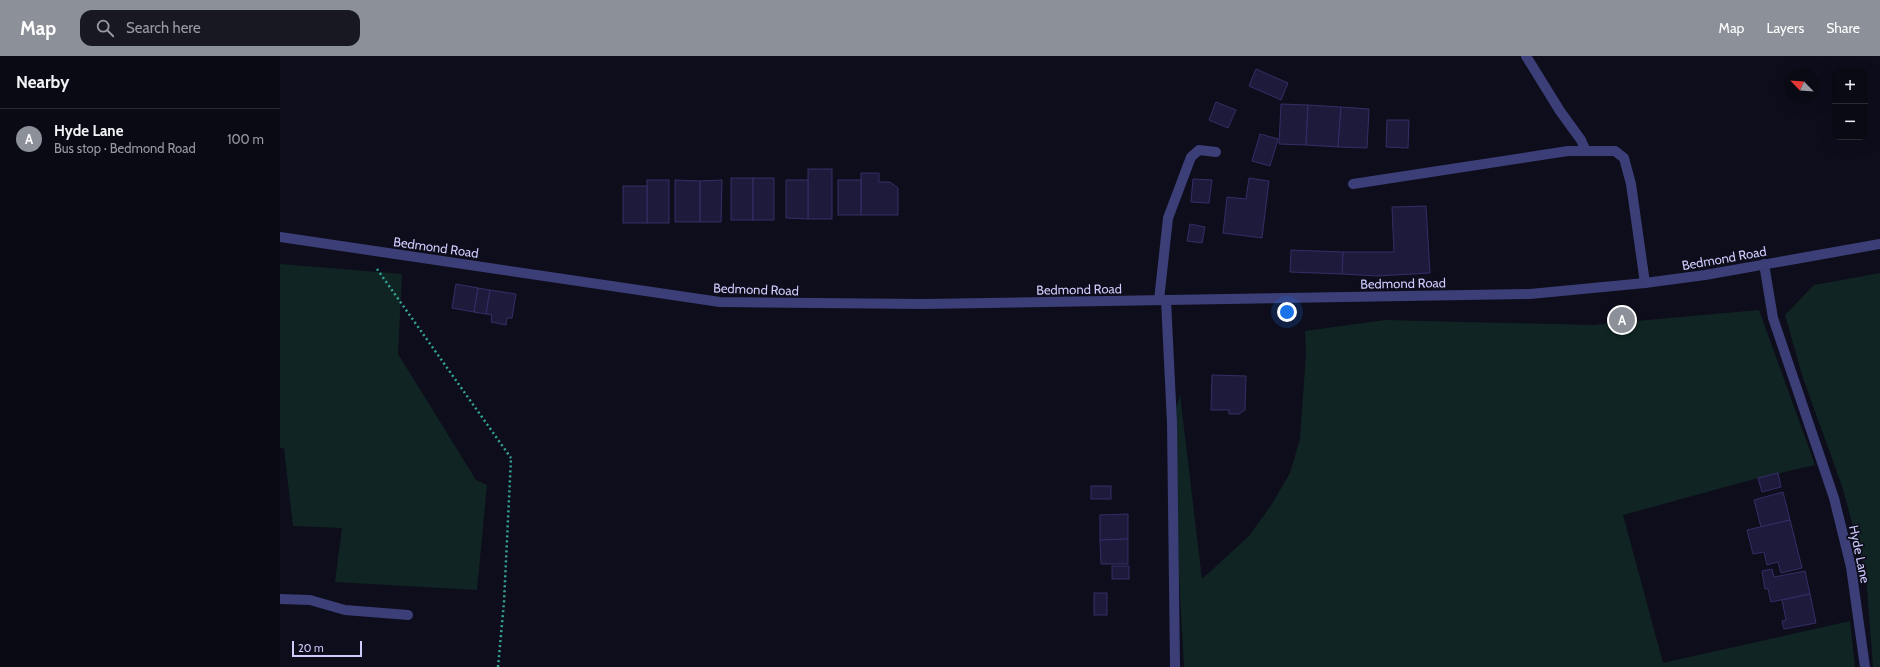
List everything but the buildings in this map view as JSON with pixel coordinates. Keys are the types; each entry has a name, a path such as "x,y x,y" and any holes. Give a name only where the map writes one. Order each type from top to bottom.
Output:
{"street":[{"path":"1526,56 1563,116 1581,140 1586,151"},
{"path":"1175,667 1172,423 1162,300 1168,218 1191,157 1199,150 1216,152"},
{"path":"1353,184 1568,151 1615,151 1624,158 1631,184 1645,283"},
{"name":"Bedmond Road","path":"280,237 720,302 923,304 1530,294 1645,283 1706,275 1880,244"},
{"name":"Hyde Lane","path":"1764,264 1773,318 1834,498 1851,567 1865,667"},
{"path":"280,599 310,600 345,610 408,615"}],"path":[{"path":"364,250 511,459 504,602 498,667"}],"green space":[{"path":"280,264 402,274 398,354 476,480 487,485 477,590 335,582 342,528 293,526 284,448 280,448"},
{"path":"1880,273 1880,667 1873,667 1866,574 1842,486 1803,378 1785,315 1814,285"},
{"path":"1759,310 1815,465 1758,478 1623,515 1663,663 1850,621 1855,667 1184,667 1179,576 1176,408 1180,395 1202,579 1249,536 1272,504 1290,473 1300,439 1306,354 1305,331 1385,320 1592,325"}],"place":[{"name":"Hyde Lane","path":"1622,320"}]}
